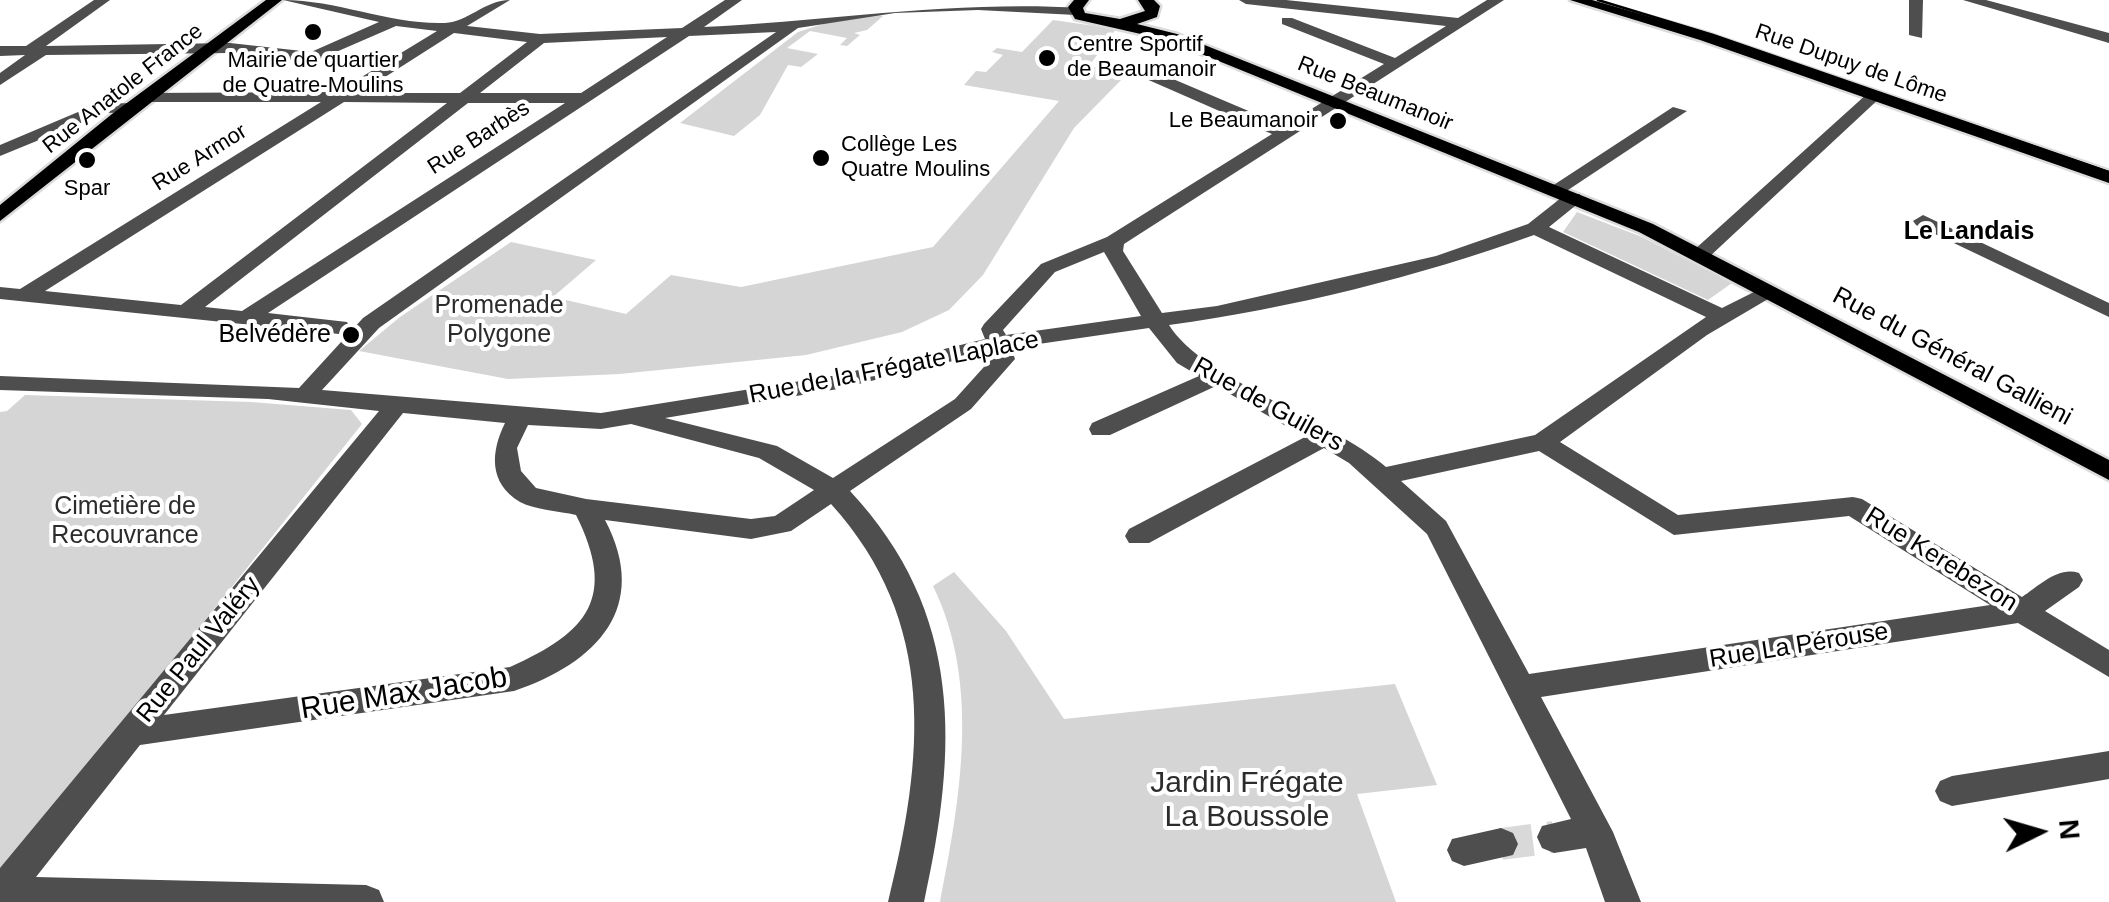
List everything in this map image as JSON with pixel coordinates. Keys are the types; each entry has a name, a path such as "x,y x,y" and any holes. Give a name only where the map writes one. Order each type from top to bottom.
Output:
{"main road":[{"name":"Rue Anatole France","path":"0,215 139,102 275,0"},
{"name":"Rue Dupuy de Lôme","path":"1577,0 1704,38 2109,177"},
{"name":"Rue Beaumanoir","path":"1080,4 1088,19 1160,32 1564,194 1700,254"},
{"name":"Rue Beaumanoir","path":"1152,6 1160,32"},
{"path":"1120,24 1152,6"},
{"name":"Rue du Général Gallieni","path":"1700,254 2109,471"}],"street":[{"path":"0,80 103,0"},
{"path":"290,0 394,21 540,39 793,26"},
{"name":"Rue Armor","path":"24,295 450,29 503,0"},
{"name":"Rue Barbès","path":"249,316 695,29 734,0"},
{"path":"990,6 1009,0"},
{"path":"1036,0 1080,4"},
{"path":"1246,0 1460,22"},
{"path":"520,418 506,448 509,474 528,495 586,508 751,529 782,524 963,404 1004,359 992,329 1048,268 1114,241 1497,0"},
{"path":"1916,0 1917,35"},
{"path":"1970,0 2109,38"},
{"path":"306,394 349,343 372,323 793,26 835,8 1080,4"},
{"path":"0,51 213,48 313,57 394,21"},
{"path":"1287,21 1397,64"},
{"path":"188,310 540,39"},
{"path":"1134,68 1284,133"},
{"path":"1700,254 1874,96"},
{"path":"0,151 102,108 139,102 586,98"},
{"name":"Rue de la Frégate Laplace","path":"397,404 520,418 601,421 635,417 838,382 998,343 1217,312 1442,261 1534,228 1564,194 1680,111"},
{"path":"1923,221 2109,311"},
{"path":"1534,228 1720,316"},
{"name":"Rue de Guilers","path":"1114,241 1112,252 1155,322 1184,358 1213,378 1326,436 1382,477 1437,528 1594,831 1623,902"},
{"path":"1382,477 1543,442 1720,316 1769,292"},
{"path":"0,293 339,327"},
{"path":"1102,430 1213,378"},
{"path":"0,383 306,394 397,404"},
{"name":"Rue Paul Valéry","path":"1,894 397,404"},
{"path":"635,417 667,429 747,444 808,471 861,520 898,569 923,644 932,753 906,902"},
{"path":"1138,536 1326,436"},
{"name":"Rue Kerebezon","path":"1543,442 1674,525 1853,506 2109,664"},
{"name":"Rue Max Jacob","path":"132,733 514,679 551,664 588,631 610,600 609,558 586,508"},
{"name":"Rue La Pérouse","path":"1520,688 2024,611 2069,580"},
{"path":"1952,792 2109,765"},
{"path":"1554,837 1594,831"},
{"path":"1464,850 1501,844"},
{"path":"1,894 366,902"}],"green space":[{"path":"883,16 867,30 854,33 860,35 847,46 840,45 847,38 810,31 787,48 818,54 801,67 788,65 760,115 734,136 680,123 798,32"},
{"name":"Promenade Polygone","path":"1053,20 1116,29 1089,66 1128,73 1074,128 983,275 949,310 902,332 806,355 620,374 508,379 359,351 400,317 511,242 596,260 553,297 626,314 671,275 741,287 933,247 1059,101 964,85 976,71 986,72 1003,55 992,52 997,48 1022,52"},
{"path":"1577,212 1642,237 1732,283 1708,300 1563,232"},
{"name":"Cimetière de Recouvrance","path":"25,395 251,402 351,410 362,424 0,877 0,412 7,411"},
{"name":"Jardin Frégate La Boussole","path":"954,572 1006,631 1064,719 1395,684 1437,785 1357,794 1396,902 940,902 959,783 962,702 948,624 933,586"}],"tunnel":[{"path":"1501,844 1554,837"}],"tram line":[{"path":"1598,0 1713,35 2109,172"}],"place":[{"name":"Mairie de quartier de Quatre-Moulins","path":"313,32"},
{"name":"Centre Sportif de Beaumanoir","path":"1047,58"},
{"name":"Le Beaumanoir","path":"1338,121"},
{"name":"Collège Les Quatre Moulins","path":"821,158"},
{"name":"Spar","path":"87,160"},
{"name":"Belvédère","path":"351,335"}],"district":[{"name":"Le Landais","path":"1969,232"}]}
